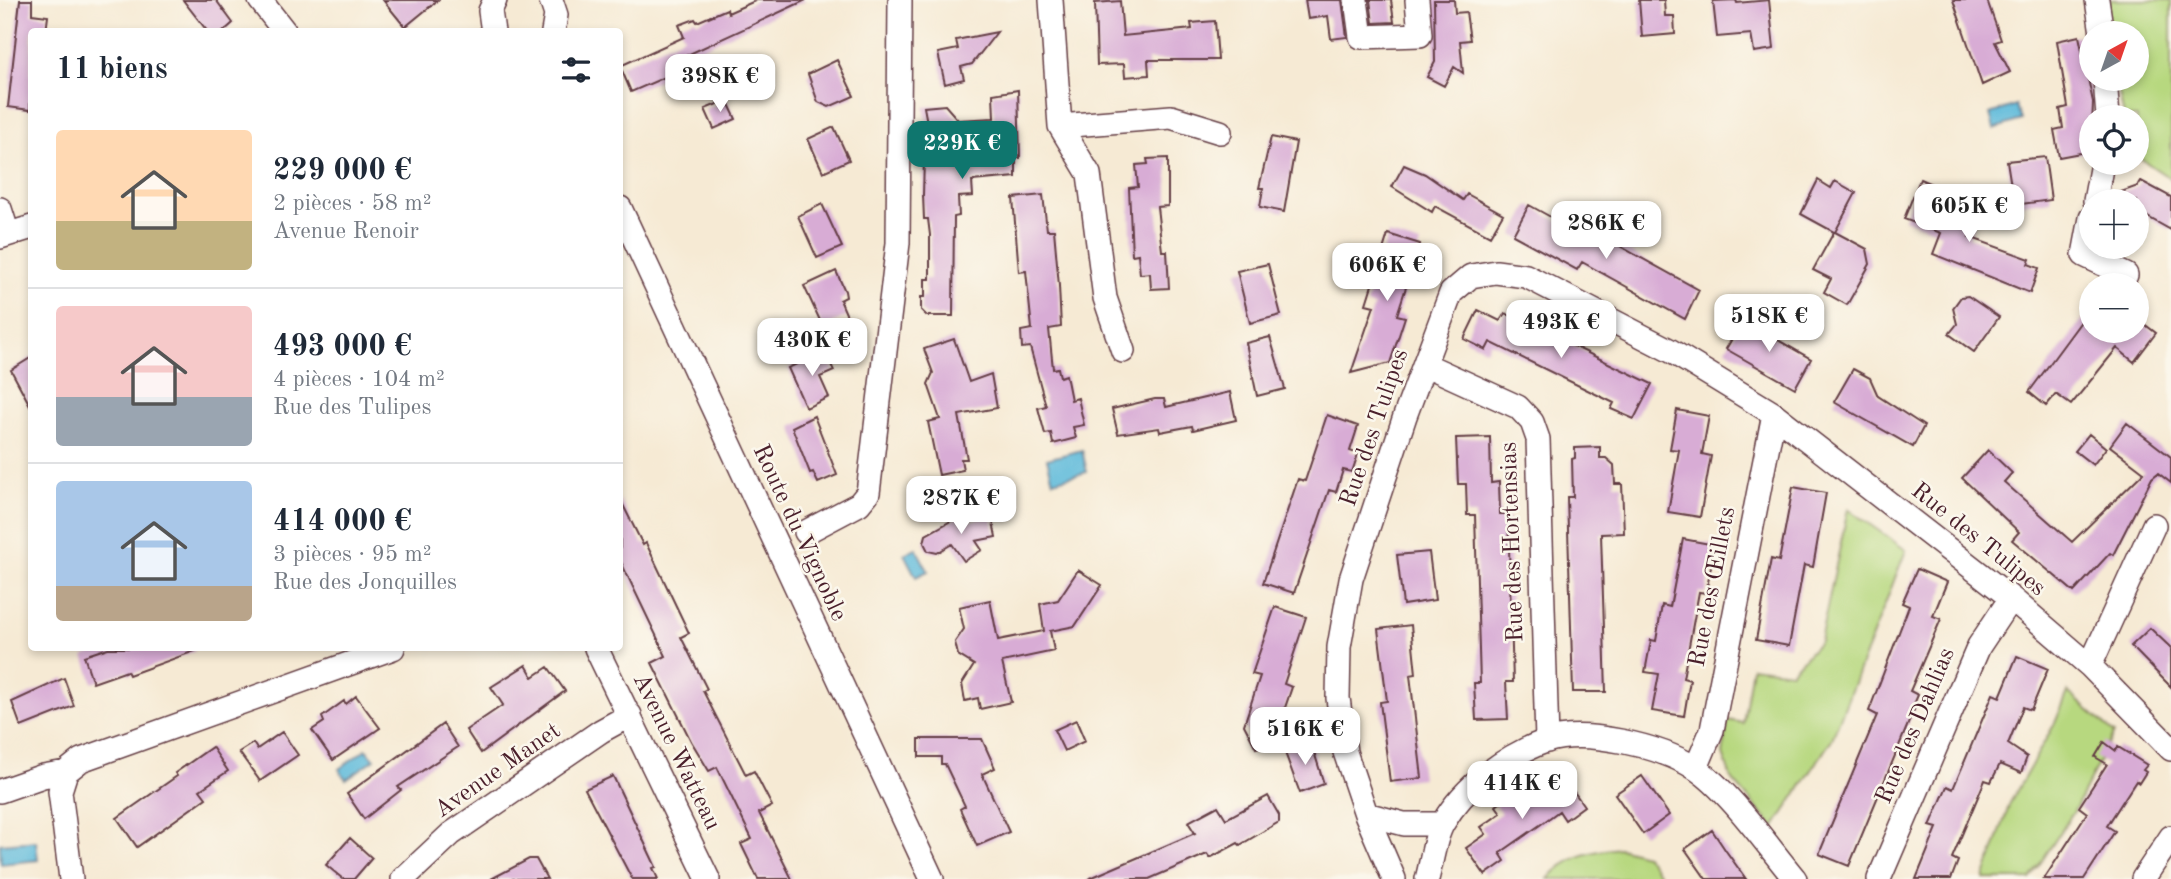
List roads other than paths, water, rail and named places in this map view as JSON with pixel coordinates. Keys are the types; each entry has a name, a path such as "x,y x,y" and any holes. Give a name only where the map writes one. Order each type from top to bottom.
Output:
{"street":[{"path":"260,0 282,28"},
{"path":"492,28 490,18 495,0"},
{"path":"806,532 859,504 869,493 898,243 900,0"},
{"path":"1051,0 1060,126 1089,174 1105,298 1123,351"},
{"path":"1356,0 1361,37 1420,35 1417,0"},
{"path":"2097,0 2100,21"},
{"path":"554,28 555,1"},
{"path":"1060,126 1171,117 1220,132"},
{"path":"0,209 4,235 28,228"},
{"name":"Route du Vignoble","path":"623,214 932,879"},
{"path":"2092,259 2122,273"},
{"name":"Rue des Tulipes","path":"1394,879 1366,814 1345,752 1338,698 1339,647 1351,579 1405,416 1451,293 1471,276 1496,272 1526,276 1671,351 1774,414 2011,598 2090,666 2171,749"},
{"name":"Rue des Hortensias","path":"1426,365 1518,407 1532,422 1538,439 1548,741"},
{"name":"Rue des Œillets","path":"1696,768 1712,730 1774,414"},
{"path":"2090,666 2154,525"},
{"name":"Rue des Dahlias","path":"1879,879 1979,646 2011,598"},
{"path":"0,791 43,776 66,772 81,760 385,651"},
{"name":"Avenue Watteau","path":"598,651 708,879"},
{"name":"Avenue Manet","path":"403,879 451,834 601,731 630,715"},
{"path":"1427,879 1442,824 1467,791 1509,759 1548,741 1580,737 1632,743 1696,768 1725,796 1796,879"},
{"path":"66,772 60,791 71,879"},
{"path":"1366,814 1404,824 1442,824"},
{"path":"2143,879 2171,837"}],"water":[{"path":"2016,105 2021,120 1994,129 1990,114"},
{"path":"1082,450 1087,472 1053,481 1047,459"},
{"path":"916,548 928,571 916,577 904,554"},
{"path":"366,749 375,759 346,779 339,769"},
{"path":"36,841 38,860 1,864 0,844"}]}
